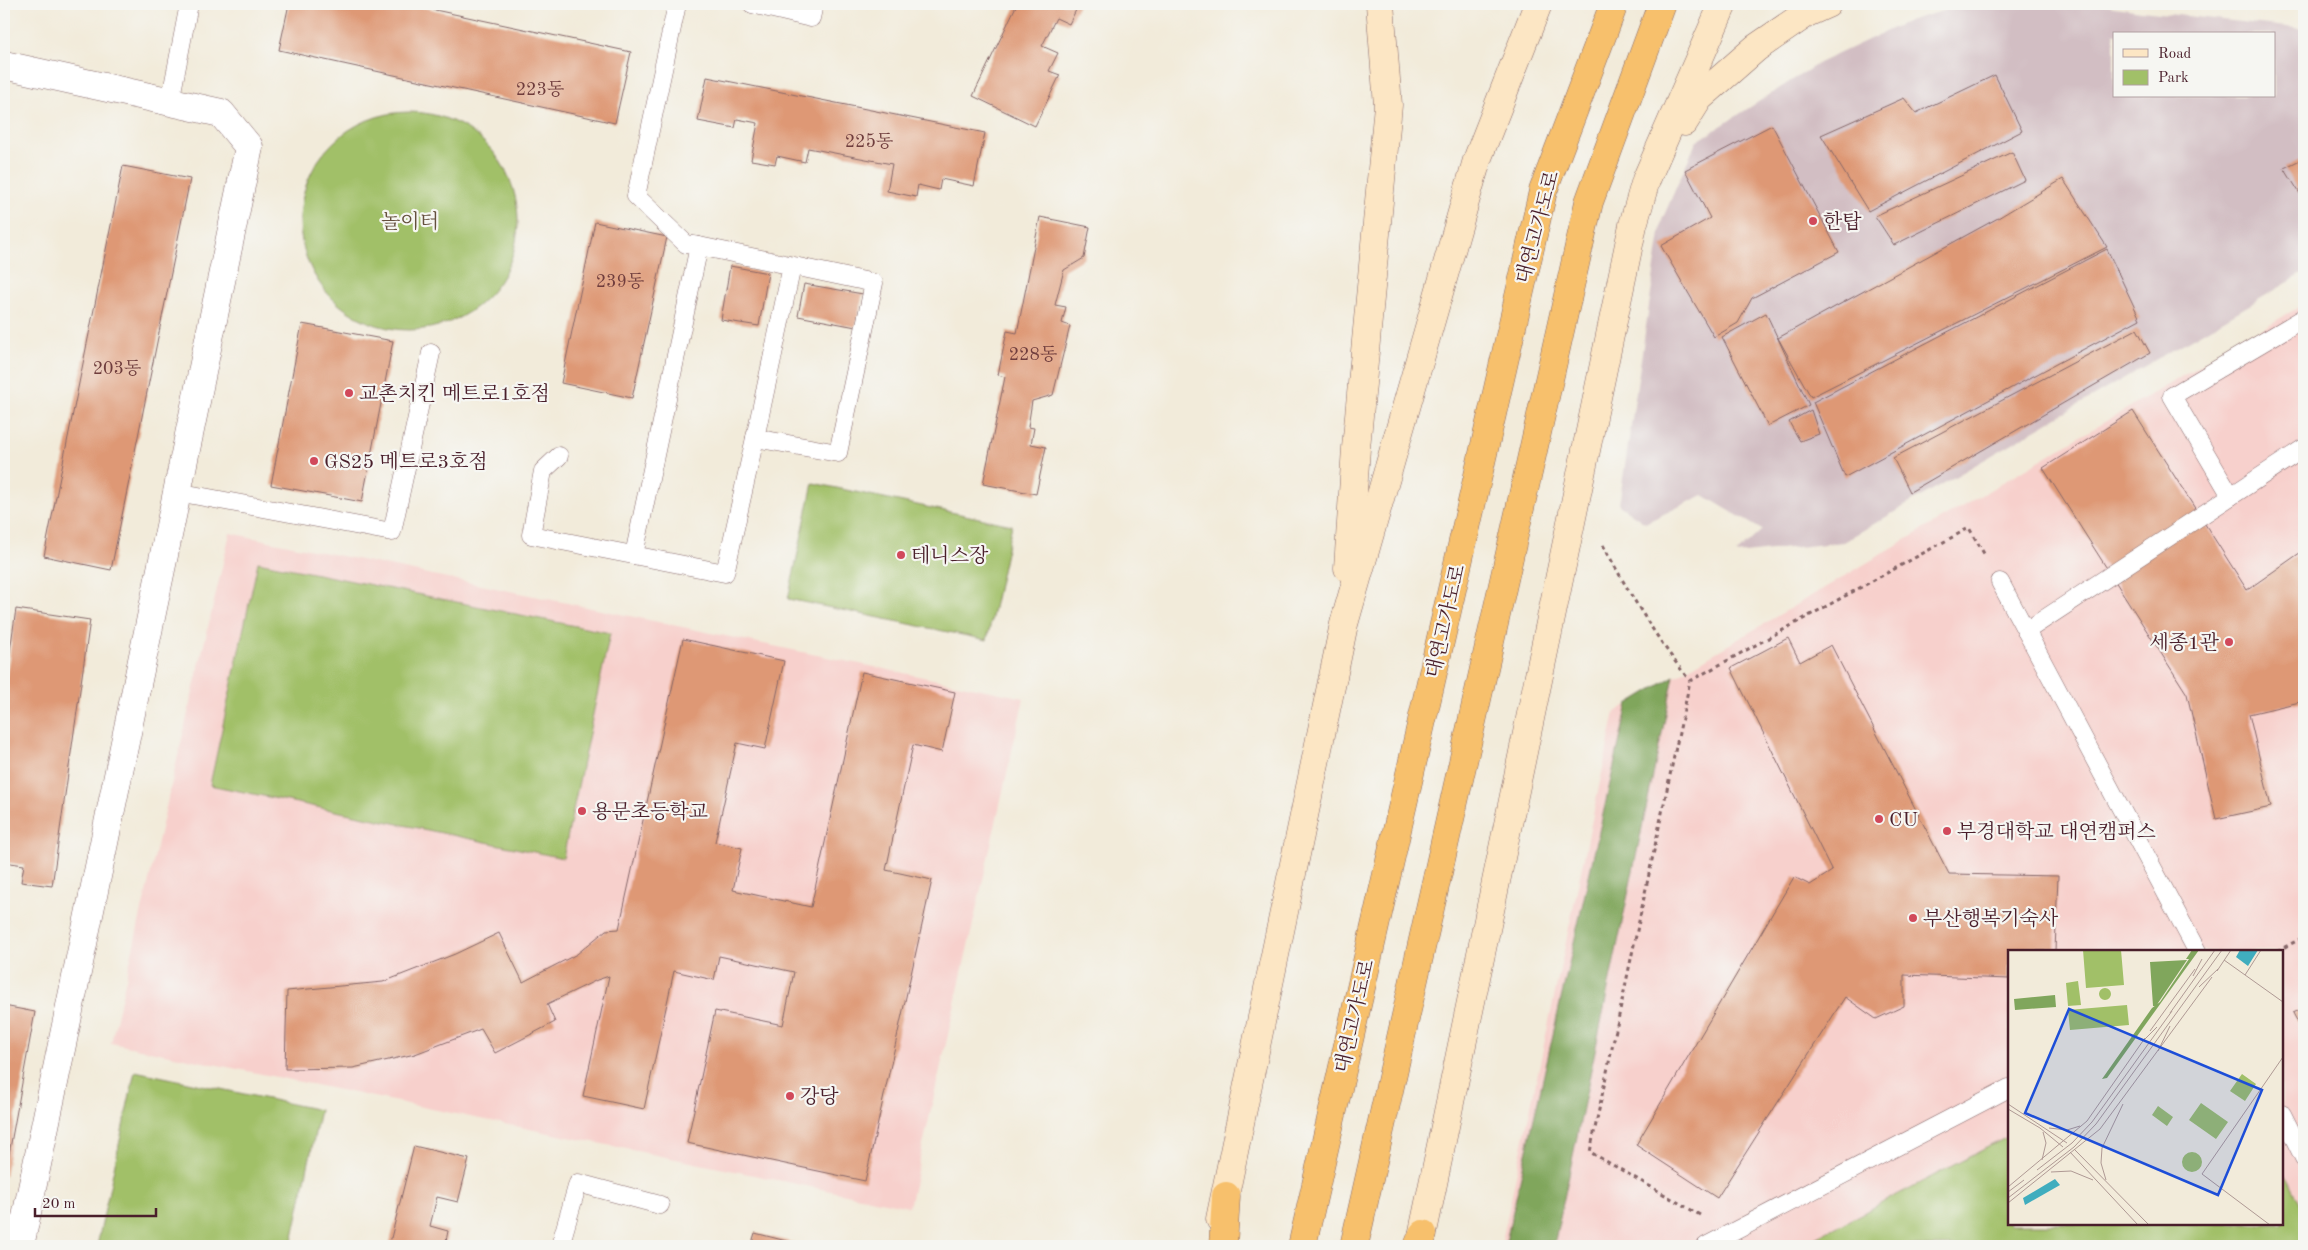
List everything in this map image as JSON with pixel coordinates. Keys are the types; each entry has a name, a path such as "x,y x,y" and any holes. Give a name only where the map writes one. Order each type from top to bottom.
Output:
{"highway":[{"name":"대연고가도로","path":"1302,1246 1543,191 1614,4"},
{"path":"1354,1246 1589,202 1662,4"},
{"path":"1223,1246 1226,1196"}],"main road":[{"path":"1344,624 1356,448 1388,104 1380,4"},
{"path":"1214,1246 1226,1196 1344,624 1477,160 1538,4"},
{"path":"1420,1242 1631,234 1646,180 1723,4"},
{"path":"1646,180 1700,98 1756,48 1807,14 1827,4"}],"street":[{"path":"4,66 221,113 249,148 20,1246"}],"lane":[{"path":"170,102 189,4"},
{"path":"676,4 636,196 686,244 874,283 838,453 755,438"},
{"path":"752,4 811,18 814,4"},
{"path":"634,555 699,246"},
{"path":"559,456 543,471 531,535 725,573 792,266"},
{"path":"2231,496 2172,396 2304,318"},
{"path":"177,492 392,532 431,353"},
{"path":"2026,631 2304,448"},
{"path":"2000,582 2196,950"},
{"path":"1706,1246 2008,1089"},
{"path":"2283,1116 2304,1158"},
{"path":"560,1246 578,1183 660,1206"}],"path":[{"path":"1732,1233 1590,1152 1690,681 1970,528 2000,582"},
{"path":"1603,544 1636,606 1664,649 1690,681"},
{"path":"2279,950 2304,937"}],"shaded area":[{"name":"한탑","path":"1967,4 2095,4 2304,29 2304,273 1843,542 1736,554 1762,530 1703,495 1645,523 1619,505 1662,220 1696,142 1819,63 1908,21"},
{"name":"부경대학교 대연캠퍼스","path":"2304,304 2304,1246 1501,1246 1615,712"},
{"name":"용문초등학교","path":"230,533 1024,698 909,1207 111,1043"}],"green space":[{"name":"놀이터","path":"409,112 430,114 451,120 470,130 486,144 500,160 510,179 516,200 518,221 516,242 510,263 500,282 486,298 470,312 451,322 430,328 409,330 388,328 367,322 348,312 332,298 318,282 308,263 302,242 300,221 302,200 308,179 318,160 332,144 348,130 367,120 388,114"},
{"name":"테니스장","path":"813,483 1012,525 987,640 788,599"},
{"path":"258,562 610,633 563,858 210,785"},
{"path":"1674,676 1554,1246 1505,1246 1628,704"},
{"path":"135,1071 320,1110 291,1246 97,1246"},
{"path":"2008,1137 2008,1225 2283,1225 2283,1170 2304,1210 2304,1240 2293,1246 1800,1246"}],"building":[{"path":"289,4 407,4 631,52 615,123 279,50"},
{"path":"1017,4 1079,4 1069,24 1056,18 1042,46 1058,53 1049,71 1060,75 1035,126 973,96"},
{"path":"1995,75 2022,131 1868,211 1821,135 1904,98 1916,113"},
{"path":"707,77 985,133 974,186 941,179 939,190 918,185 916,197 887,191 892,164 808,148 805,162 777,156 775,164 751,160 758,123 737,119 735,128 698,121"},
{"path":"1772,125 1839,252 1752,298 1738,323 1714,337 1661,246 1710,218 1685,170"},
{"path":"2012,152 2025,180 1894,245 1875,216"},
{"path":"2304,158 2304,200 2284,168"},
{"path":"123,166 190,179 111,570 44,556"},
{"path":"2063,179 2107,247 1811,397 1778,338 1998,218"},
{"path":"1040,217 1090,227 1084,258 1064,270 1055,305 1066,307 1062,323 1070,326 1053,395 1032,401 1028,427 1034,428 1031,444 1046,447 1036,494 983,484 1005,377 998,375 1007,331 1017,333"},
{"path":"595,222 667,237 632,398 561,383"},
{"path":"2107,249 2140,319 1845,477 1813,402"},
{"path":"730,266 768,273 759,326 721,320"},
{"path":"804,284 863,294 856,327 798,316"},
{"path":"1766,313 1809,405 1768,426 1722,337"},
{"path":"302,324 393,341 362,502 271,485"},
{"path":"2137,329 2150,353 1910,492 1893,458"},
{"path":"1811,410 1819,434 1800,441 1789,422"},
{"name":"세종1관","path":"2133,411 2247,590 2304,550 2304,701 2249,714 2271,807 2216,819 2187,694 2043,468"},
{"path":"16,609 90,620 52,886 21,882 24,865 4,862 4,693"},
{"name":"부산행복기숙사","path":"1788,638 1800,662 1831,645 1949,874 2058,876 2055,950 2008,950 2008,979 1904,975 1904,1006 1876,1019 1845,997 1717,1198 1636,1145 1794,877 1810,885 1832,871 1731,668"},
{"path":"683,639 784,661 765,749 737,743 715,842 742,848 733,890 811,907 862,672 955,692 942,752 913,745 886,870 932,880 865,1181 687,1143 715,1011 783,1025 794,972 719,956 714,980 674,971 644,1109 583,1096 609,976 547,1004 555,1022 495,1053 481,1029 415,1054 353,1068 285,1069 287,991 383,982 455,954 499,933 523,982 577,954 606,930 619,929"},
{"path":"4,1006 35,1012 5,1176 4,1176"},
{"path":"2304,1008 2304,1034 2293,1013"},
{"path":"414,1146 469,1159 458,1202 437,1197 430,1226 448,1231 445,1246 389,1246"},
{"path":"755,1233 806,1246 751,1246"}],"place":[{"name":"한탑","path":"1813,221"},
{"name":"교촌치킨 메트로1호점","path":"349,393"},
{"name":"GS25 메트로3호점","path":"314,461"},
{"name":"테니스장","path":"901,555"},
{"name":"세종1관","path":"2229,642"},
{"name":"용문초등학교","path":"582,811"},
{"name":"CU","path":"1879,819"},
{"name":"부경대학교 대연캠퍼스","path":"1947,831"},
{"name":"부산행복기숙사","path":"1913,918"},
{"name":"강당","path":"790,1096"}]}
